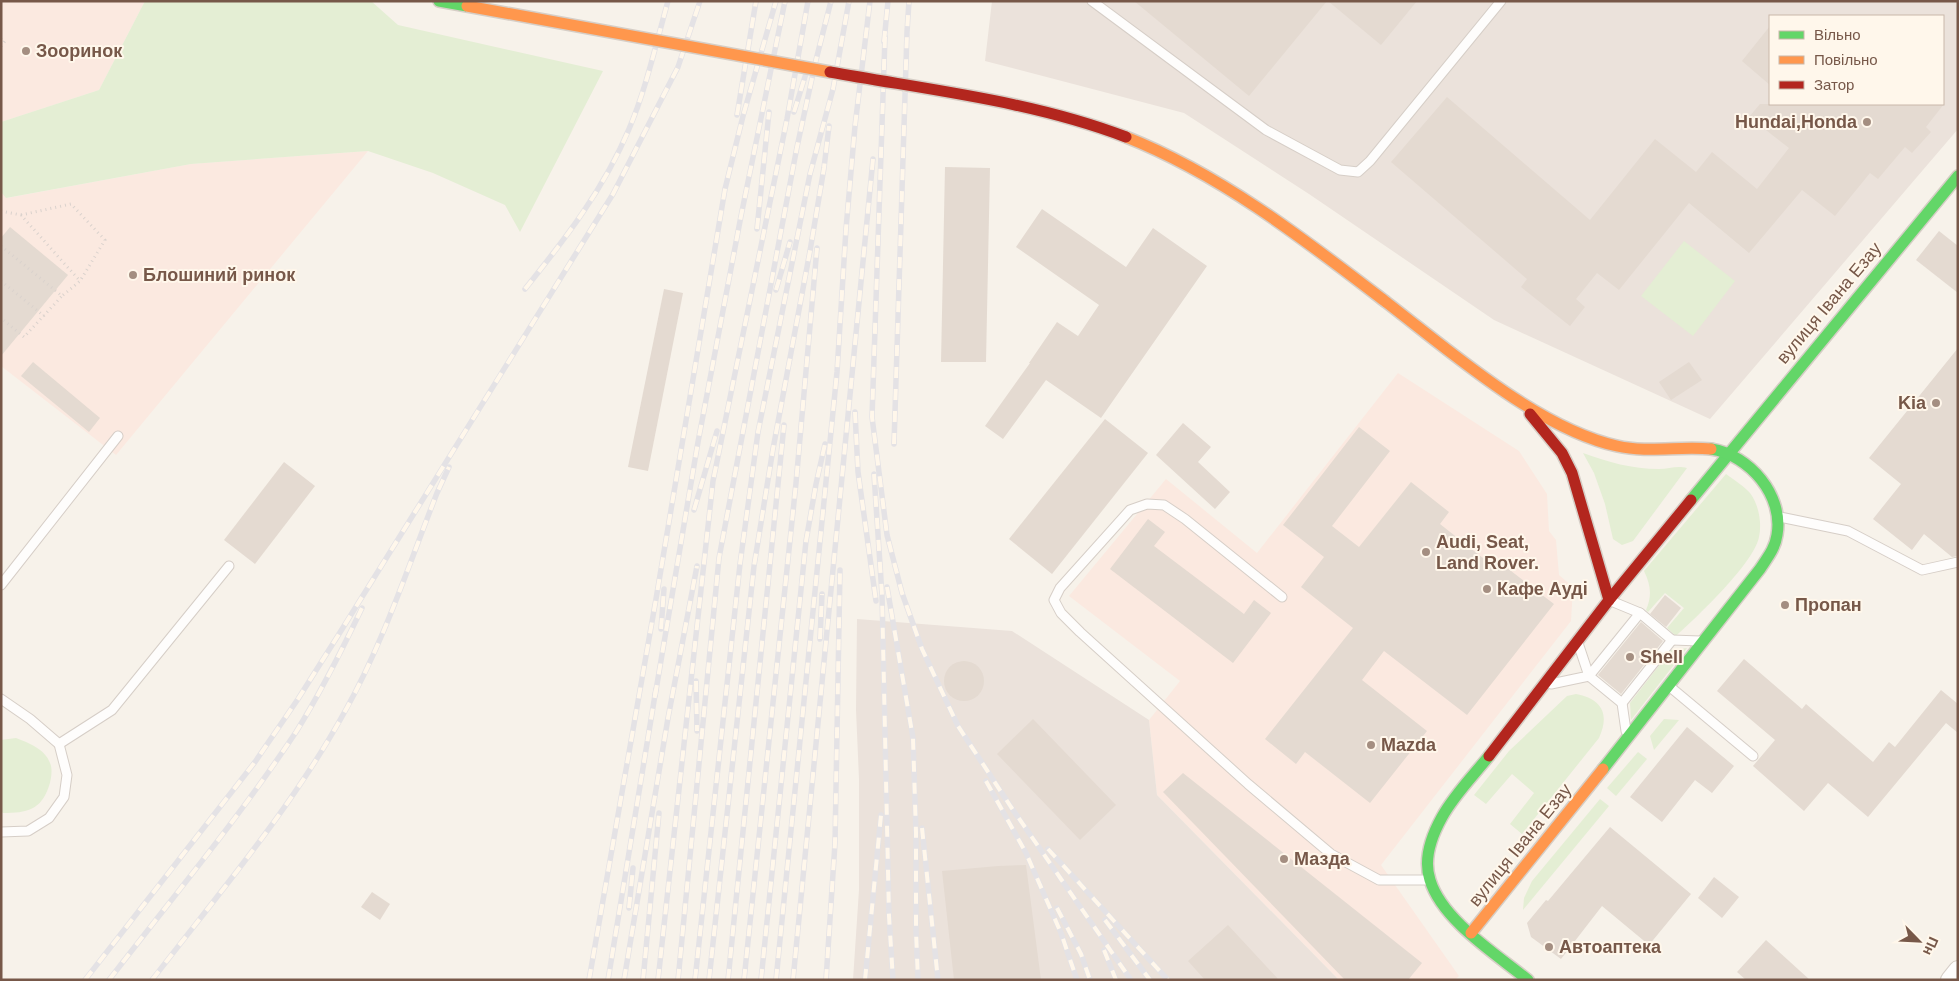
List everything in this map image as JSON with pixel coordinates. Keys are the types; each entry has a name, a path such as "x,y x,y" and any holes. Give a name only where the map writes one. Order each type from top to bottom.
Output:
{"main road":[{"path":"439,1 1018,106 1092,125 1138,142 1184,163 1265,212 1520,402 1548,433 1572,473 1609,600"},
{"name":"вулиця Івана Езау","path":"1520,402 1578,433 1628,449 1702,448 1728,453 1742,461 1769,488 1776,501 1778,516 1777,534 1773,548 1760,569 1627,739 1471,933 1439,899 1430,880 1428,857 1432,835 1443,815 1609,600 1728,453 1958,176"},
{"path":"1471,933 1528,980"}],"street":[{"path":"1950,980 1958,970"}],"lane":[{"path":"1092,1 1266,130 1340,170 1358,172 1370,161 1501,1"},
{"path":"1,585 118,436"},
{"path":"1282,597 1185,519 1164,505 1147,504 1130,510 1060,588 1054,600 1061,613 1080,632 1248,784 1331,854 1379,880 1430,880"},
{"path":"1778,516 1848,532 1922,570 1958,562"},
{"path":"59,744 112,710 229,566"},
{"path":"1609,600 1640,613 1672,640 1703,642"},
{"path":"1544,686 1589,676 1640,613"},
{"path":"1577,640 1589,676 1622,703 1627,739"},
{"path":"1622,703 1672,640"},
{"path":"1669,686 1753,756"},
{"path":"1,699 30,719 59,744 67,774 64,797 49,818 28,831 1,832"}],"path":[{"path":"1,38 5,41 1,46"},
{"path":"1,211 21,215 70,204 105,240 80,281 62,296 24,337 1,318"},
{"path":"21,215 80,281"},
{"path":"1,246 62,296"},
{"path":"1,281 44,316"}],"shaded area":[{"path":"1,1 145,1 99,90 1,122"},
{"path":"992,1 1958,1 1958,129 1710,419 1494,320 1309,194 1184,113 985,61"},
{"name":"Блошиний ринок","path":"368,151 116,455 1,366 1,192 7,198 191,164"},
{"path":"1398,373 1519,451 1547,494 1549,531 1556,540 1559,575 1573,587 1571,621 1381,865 1459,976 1455,980 1339,980 1157,795 1149,720 1180,681 1069,596 1166,479 1257,553"},
{"path":"857,619 1012,631 1149,720 1157,795 1339,980 853,980 859,890 859,779 856,710"}],"green space":[{"path":"145,1 371,1 398,25 603,71 520,232 505,205 433,173 368,151 191,164 6,198 1,192 1,122 99,90"},
{"path":"1684,241 1735,281 1693,336 1641,296"},
{"path":"1583,453 1639,468 1687,468 1633,541 1622,545 1613,539 1605,504 1594,473"},
{"path":"1726,474 1745,488 1756,503 1759,514 1759,537 1755,548 1736,575 1676,636 1667,628 1684,608 1665,593 1648,612 1646,610 1650,590 1644,571"},
{"path":"1687,648 1631,720 1630,703 1671,650"},
{"path":"1576,694 1592,700 1601,709 1604,722 1599,738 1522,834 1510,824 1534,793 1512,774 1486,804 1474,795 1509,751 1567,696"},
{"path":"1664,719 1679,720 1654,750 1650,736"},
{"path":"16,738 36,747 48,758 52,771 51,778 46,794 37,805 26,811 3,813 1,811 1,740"},
{"path":"1638,752 1647,759 1616,796 1607,788"},
{"path":"1600,799 1609,806 1523,910 1524,898 1532,881"}],"building":[{"path":"1134,1 1327,1 1249,96"},
{"path":"1328,1 1417,1 1381,45"},
{"name":"Hundai,Honda","path":"1769,27 1769,84 1742,61"},
{"path":"1447,97 1590,220 1655,139 1696,172 1712,152 1757,189 1789,148 1749,117 1760,104 1943,105 1926,127 1931,132 1912,153 1905,147 1878,179 1870,173 1835,216 1802,190 1749,253 1689,203 1619,290 1597,273 1576,299 1585,307 1570,326 1521,287 1527,279 1391,162"},
{"path":"945,167 990,168 986,362 941,362"},
{"path":"1042,209 1126,267 1153,228 1207,266 1101,418 1046,380 1003,439 985,426 1057,322 1078,336 1099,305 1016,247"},
{"path":"10,227 68,275 1,356 1,238"},
{"path":"1939,231 1958,246 1958,293 1916,260"},
{"path":"664,289 683,293 648,471 628,467"},
{"name":"Kia","path":"1958,348 1958,556 1952,557 1924,534 1912,550 1873,519 1901,484 1869,458"},
{"path":"33,362 100,418 89,432 21,376"},
{"path":"1689,362 1702,380 1671,400 1659,382"},
{"path":"1105,419 1148,453 1052,574 1009,539"},
{"path":"1183,423 1211,447 1198,462 1230,492 1215,509 1156,455"},
{"path":"1359,427 1390,451 1332,526 1359,547 1411,482 1449,512 1440,524 1488,562 1493,557 1554,604 1467,715 1384,651 1362,680 1427,731 1370,803 1305,752 1296,764 1265,739 1353,628 1301,587 1324,557 1283,525"},
{"path":"284,462 315,486 255,564 224,540"},
{"path":"1148,519 1165,532 1154,546 1244,614 1254,600 1271,613 1233,663 1110,569"},
{"path":"1665,595 1681,608 1666,627 1650,614"},
{"name":"Shell","path":"1641,622 1663,641 1621,694 1598,675"},
{"path":"1744,659 1802,709 1806,704 1873,762 1889,742 1895,747 1941,690 1958,704 1958,733 1946,723 1868,817 1828,783 1804,811 1753,766 1775,740 1717,691"},
{"path":"968,661 975,664 981,670 984,681 983,689 975,698 968,701 960,701 953,698 945,689 944,677 947,670 956,662"},
{"path":"1033,719 1116,805 1080,840 997,754"},
{"path":"1687,727 1734,766 1712,793 1695,780 1662,822 1630,797"},
{"path":"1183,773 1422,963 1408,980 1345,980 1163,792"},
{"path":"1610,827 1691,894 1649,945 1602,906 1561,959 1531,937 1527,923"},
{"path":"1026,865 1041,980 954,980 942,871"},
{"path":"1714,877 1739,897 1722,918 1698,898"},
{"path":"372,892 390,904 380,920 361,907"},
{"path":"1228,925 1279,980 1205,980 1188,961"},
{"path":"1766,940 1810,980 1746,980 1737,972"}],"railway":[{"path":"525,289 583,213 619,151 641,98 668,1"},
{"path":"85,980 255,762 339,634 613,194 678,67 700,1"},
{"path":"737,115 756,1"},
{"path":"589,980 725,189 743,116 776,1"},
{"path":"655,696 698,442 741,216 785,1"},
{"path":"658,980 713,481 787,119 808,1"},
{"path":"678,980 719,558 797,147 831,1"},
{"path":"695,980 740,564 758,432 810,174 833,89 849,1"},
{"path":"776,980 837,372 855,126 870,1"},
{"path":"884,42 888,1"},
{"path":"894,444 909,1"},
{"path":"885,37 872,417 887,535 902,593 922,649 958,726 1011,807 1131,980"},
{"path":"794,112 808,67"},
{"path":"757,229 769,112"},
{"path":"709,980 754,566 773,449 810,251 829,126"},
{"path":"793,980 873,159"},
{"path":"776,290 790,242"},
{"path":"744,980 796,483 817,248"},
{"path":"855,412 858,472 876,601"},
{"path":"728,980 784,425"},
{"path":"694,510 717,431"},
{"path":"761,980 806,541 825,444"},
{"path":"152,980 278,817 344,713 383,633 437,493 449,467"},
{"path":"874,474 882,595 889,916 893,980"},
{"path":"624,980 668,718 697,566"},
{"path":"826,980 835,843 840,570"},
{"path":"887,587 913,738 918,980"},
{"path":"661,629 664,589"},
{"path":"820,639 822,594"},
{"path":"109,980 228,827 296,732 331,671 362,608"},
{"path":"696,681 697,731"},
{"path":"608,980 656,689"},
{"path":"986,781 1026,853 1061,933 1077,980"},
{"path":"643,980 659,813"},
{"path":"865,980 881,815"},
{"path":"922,828 938,980"},
{"path":"1048,849 1168,980"},
{"path":"629,908 633,868"},
{"path":"1057,908 1081,954 1090,980"},
{"path":"1105,920 1150,980"},
{"path":"1104,950 1116,980"}],"traffic: fast":[{"path":"439,1 467,6"},
{"path":"1691,500 1958,176"},
{"path":"1603,769 1760,569 1774,545 1778,520 1769,492 1761,480 1739,459 1711,449"},
{"path":"1489,756 1458,793 1442,817 1430,847 1428,872 1436,895 1458,922 1471,935 1528,980"}],"traffic: slow":[{"path":"467,6 830,72"},
{"path":"1126,137 1196,170 1262,210 1386,302"},
{"path":"1386,302 1496,386 1556,423 1587,437 1617,446 1640,449 1711,449"},
{"path":"1471,933 1603,769"}],"traffic: jam":[{"path":"830,72 1017,105 1054,114 1126,137"},
{"path":"1530,414 1562,453 1572,473 1609,600"},
{"path":"1489,756 1609,600 1691,500"}],"place":[{"name":"Зооринок","path":"26,51"},
{"name":"Hundai,Honda","path":"1867,122"},
{"name":"Блошиний ринок","path":"133,275"},
{"name":"Kia","path":"1936,403"},
{"name":"Audi, Seat, Land Rover.","path":"1426,552"},
{"name":"Кафе Ауді","path":"1487,589"},
{"name":"Пропан","path":"1785,605"},
{"name":"Shell","path":"1630,657"},
{"name":"Mazda","path":"1371,745"},
{"name":"Мазда","path":"1284,859"},
{"name":"Автоаптека","path":"1549,947"}]}
